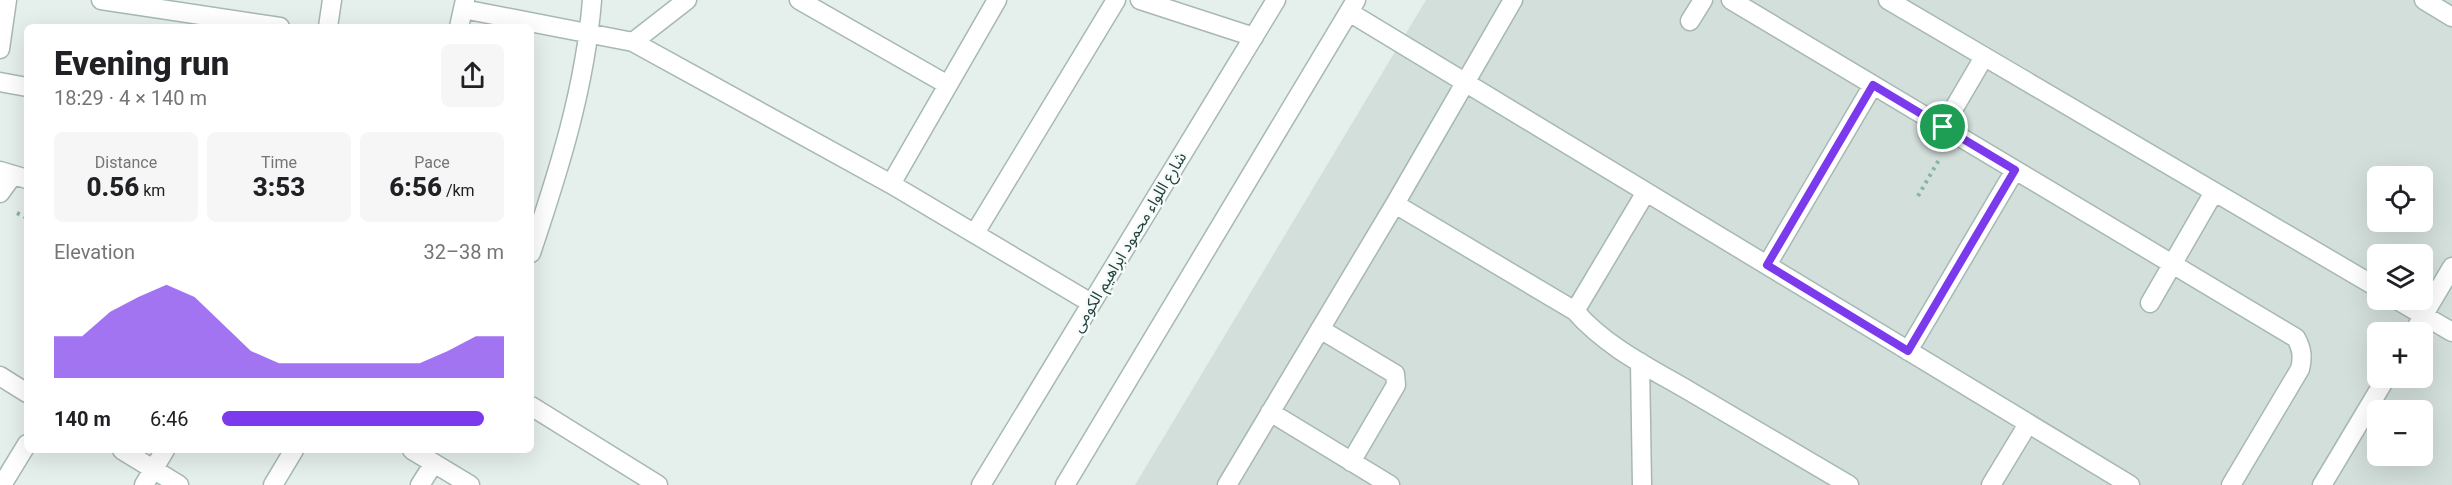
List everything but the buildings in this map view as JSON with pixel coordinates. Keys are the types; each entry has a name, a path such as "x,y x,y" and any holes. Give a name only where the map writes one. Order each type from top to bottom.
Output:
{"street":[{"path":"0,49 7,0"},
{"path":"101,0 260,24"},
{"path":"328,24 332,0"},
{"path":"534,244 573,121 590,32 592,0"},
{"path":"633,42 687,0"},
{"path":"799,0 948,85"},
{"path":"891,184 997,0"},
{"path":"975,233 1116,0"},
{"path":"1140,0 1254,37"},
{"name":"شارع اللواء محمود ابراهيم الكومى","path":"981,485 1276,0"},
{"path":"1227,485 1395,204 1513,0"},
{"path":"1690,21 1703,0"},
{"path":"1731,0 2296,338 2301,348 2300,369 2230,485"},
{"path":"1888,0 2367,282"},
{"path":"2424,0 2452,17"},
{"path":"460,24 464,4 633,42 891,184 1091,303"},
{"path":"1065,485 1353,6 1465,82 2130,485"},
{"path":"1949,130 1984,57"},
{"path":"0,82 24,86"},
{"path":"1767,265 1873,85"},
{"path":"1908,351 2015,170"},
{"path":"0,193 13,175"},
{"path":"1575,311 1646,192"},
{"path":"2150,303 2214,192"},
{"path":"1395,204 1575,311 1605,340 1640,362 1849,485"},
{"path":"2419,322 2452,267"},
{"path":"2414,310 2452,332"},
{"path":"1320,329 1395,374 1397,380 1396,386 1351,462"},
{"path":"1640,362 1642,485"},
{"path":"0,376 24,391"},
{"path":"2322,485 2380,388"},
{"path":"534,408 658,485"},
{"path":"1270,412 1390,485"},
{"path":"1991,485 2028,424"},
{"path":"2,485 24,449"},
{"path":"125,453 149,477 179,485"},
{"path":"149,477 163,453"},
{"path":"273,485 292,453"},
{"path":"417,453 470,485"},
{"path":"420,485 434,463"}],"path":[{"path":"1918,196 1949,130"}],"shaded area":[{"path":"1426,0 2452,0 2452,485 1135,485"}],"route":[{"path":"1873,85 1943,127 2015,170 1908,351 1767,265 1873,85"}]}
